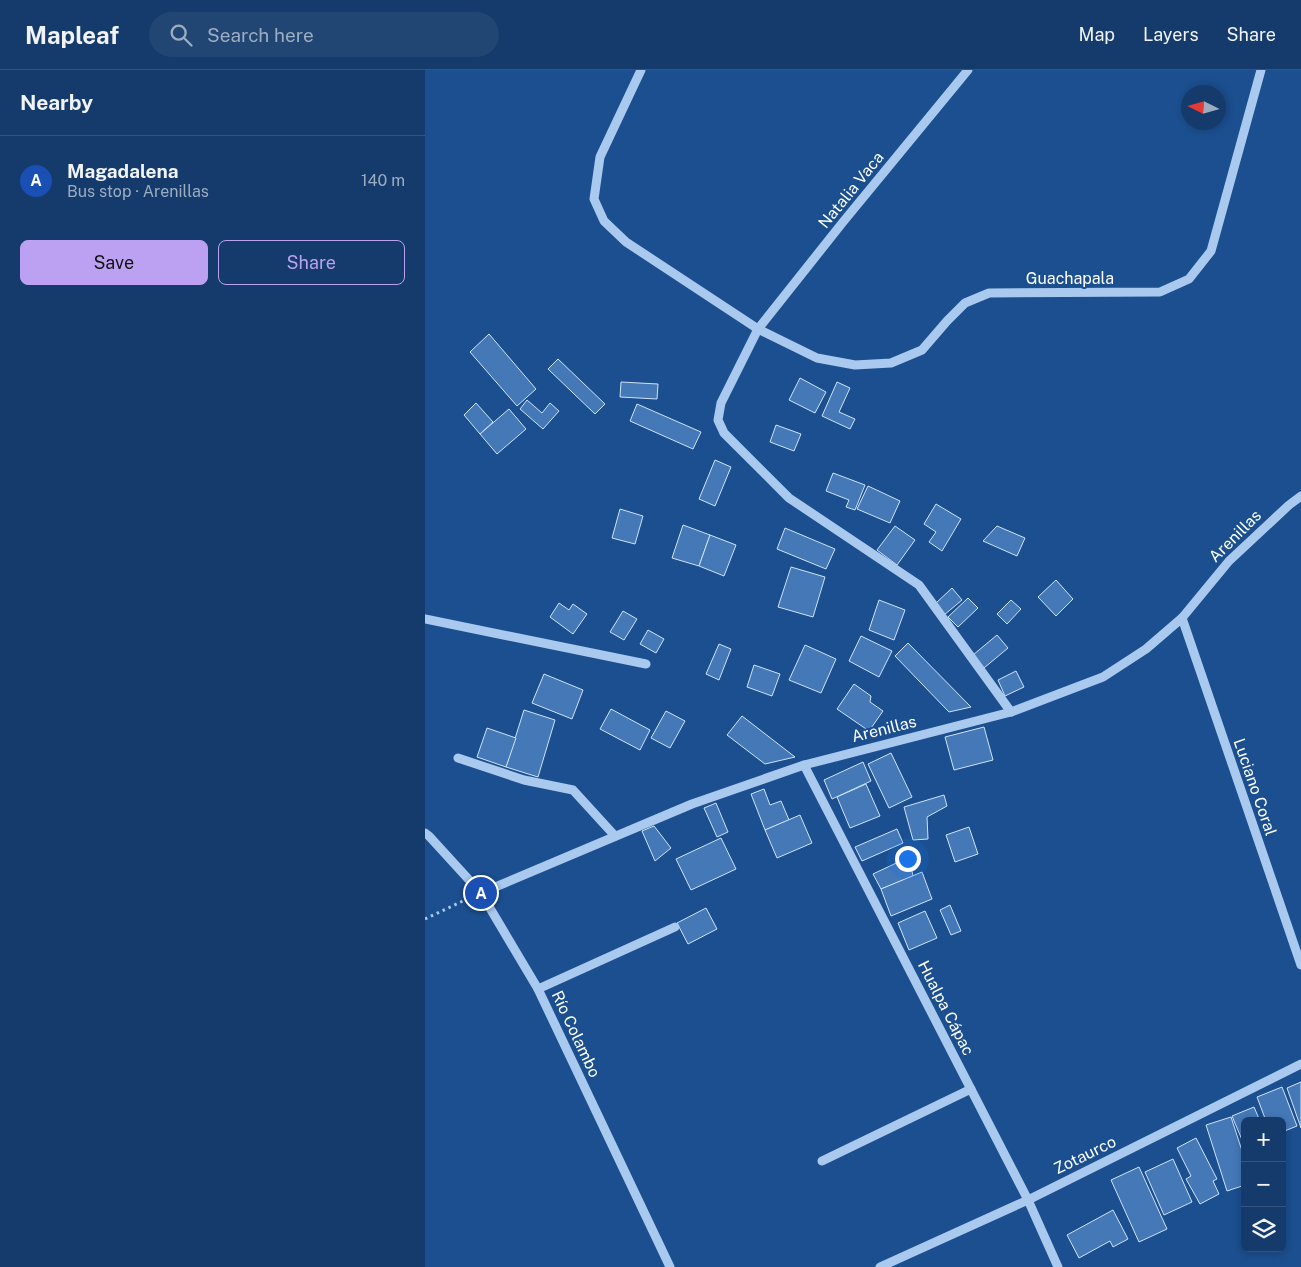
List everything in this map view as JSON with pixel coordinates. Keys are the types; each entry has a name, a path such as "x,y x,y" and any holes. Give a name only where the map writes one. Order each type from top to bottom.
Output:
{"street":[{"name":"Guachapala","path":"641,70 600,157 594,199 604,221 626,242 759,330 817,358 855,365 891,364 922,350 965,303 989,293 1160,292 1189,279 1211,250 1261,70"},
{"name":"Natalia Vaca","path":"968,70 843,222 759,330 721,403 718,420 724,433 789,498 919,585 1011,712"},
{"name":"Arenillas","path":"481,893 692,804 804,765 1011,712 1103,677 1146,649 1182,618 1229,561 1301,496"},
{"name":"Luciano Coral","path":"1182,618 1301,965"},
{"path":"425,619 646,664"},
{"path":"458,758 524,780 573,790 615,836"},
{"name":"Hualpa Cápac","path":"804,765 1028,1200 1058,1267"},
{"name":"Río Colambo","path":"425,833 481,893 538,989 671,1267"},
{"path":"538,989 675,927"},
{"name":"Zotaurco","path":"880,1267 1028,1200 1301,1064"},
{"path":"821,1161 971,1089"}],"path":[{"path":"425,919 481,893"}],"building":[{"path":"489,334 536,389 517,406 470,352"},
{"path":"558,359 605,404 595,414 548,369"},
{"path":"800,378 826,392 815,413 789,400"},
{"path":"621,382 658,384 657,399 620,397"},
{"path":"837,382 850,388 839,412 855,419 850,429 822,416"},
{"path":"527,400 542,413 550,403 559,411 543,429 520,409"},
{"path":"476,403 493,422 480,434 464,415"},
{"path":"637,404 701,432 693,449 630,421"},
{"path":"509,409 526,429 497,454 480,434"},
{"path":"776,425 801,434 794,451 770,442"},
{"path":"715,460 731,467 715,506 699,499"},
{"path":"833,473 865,485 855,510 846,507 849,500 826,491"},
{"path":"868,486 900,501 890,523 857,509"},
{"path":"936,504 961,519 942,551 929,542 936,532 924,524"},
{"path":"620,509 643,516 635,544 612,538"},
{"path":"683,525 710,535 699,566 672,558"},
{"path":"895,526 915,540 897,565 877,550"},
{"path":"997,526 1025,538 1017,556 983,541"},
{"path":"785,528 835,549 826,569 777,549"},
{"path":"710,535 736,545 724,576 699,566"},
{"path":"791,567 825,577 813,617 778,607"},
{"path":"1056,580 1073,599 1056,616 1038,597"},
{"path":"952,588 962,600 944,615 935,604"},
{"path":"968,598 978,608 958,627 948,617"},
{"path":"879,600 905,610 894,640 869,630"},
{"path":"1011,600 1021,609 1007,624 997,614"},
{"path":"559,603 569,610 573,604 587,614 573,634 550,617"},
{"path":"623,611 637,619 624,640 610,632"},
{"path":"648,630 664,639 656,653 640,644"},
{"path":"997,635 1008,648 984,668 973,655"},
{"path":"861,636 892,651 879,677 849,661"},
{"path":"908,643 971,707 949,712 895,656"},
{"path":"719,644 731,649 719,680 706,674"},
{"path":"805,645 836,659 821,693 789,680"},
{"path":"754,665 780,674 772,696 747,687"},
{"path":"1016,671 1024,687 1005,696 998,680"},
{"path":"544,674 583,690 572,719 532,703"},
{"path":"854,684 871,696 870,702 883,711 869,731 837,709"},
{"path":"611,709 650,730 640,750 600,729"},
{"path":"524,710 555,720 538,777 506,767"},
{"path":"666,711 685,721 670,748 651,738"},
{"path":"742,716 795,757 765,764 727,735"},
{"path":"984,727 993,760 954,770 945,737"},
{"path":"487,728 516,738 506,767 477,757"},
{"path":"891,753 912,797 889,808 868,764"},
{"path":"863,762 871,781 832,799 824,780"},
{"path":"866,784 880,816 850,828 837,797"},
{"path":"764,789 770,805 781,801 789,820 765,830 751,794"},
{"path":"944,795 947,806 927,817 928,839 913,840 904,807"},
{"path":"716,803 728,832 717,837 704,808"},
{"path":"800,815 812,843 777,858 765,830"},
{"path":"654,826 671,848 655,861 642,831"},
{"path":"969,827 978,854 955,862 946,835"},
{"path":"897,829 903,843 862,861 855,847"},
{"path":"721,838 736,869 691,890 676,859"},
{"path":"909,857 913,876 881,889 873,874"},
{"path":"922,872 932,899 891,916 881,889"},
{"path":"950,905 961,931 951,935 940,910"},
{"path":"706,908 717,929 688,944 677,923"},
{"path":"925,911 937,938 909,950 898,923"},
{"path":"1301,1082 1301,1128 1287,1088"},
{"path":"1282,1087 1297,1126 1286,1130 1286,1117 1264,1117 1257,1097"},
{"path":"1254,1107 1258,1117 1241,1117 1241,1137 1232,1116"},
{"path":"1231,1117 1241,1148 1241,1186 1227,1191 1206,1125"},
{"path":"1196,1138 1217,1179 1213,1181 1219,1194 1200,1204 1186,1179 1191,1176 1177,1148"},
{"path":"1173,1159 1192,1202 1164,1215 1145,1172"},
{"path":"1139,1167 1167,1229 1139,1242 1111,1180"},
{"path":"1113,1210 1128,1239 1113,1247 1110,1241 1079,1258 1067,1235"}],"place":[{"name":"Magadalena","path":"481,893"}]}
